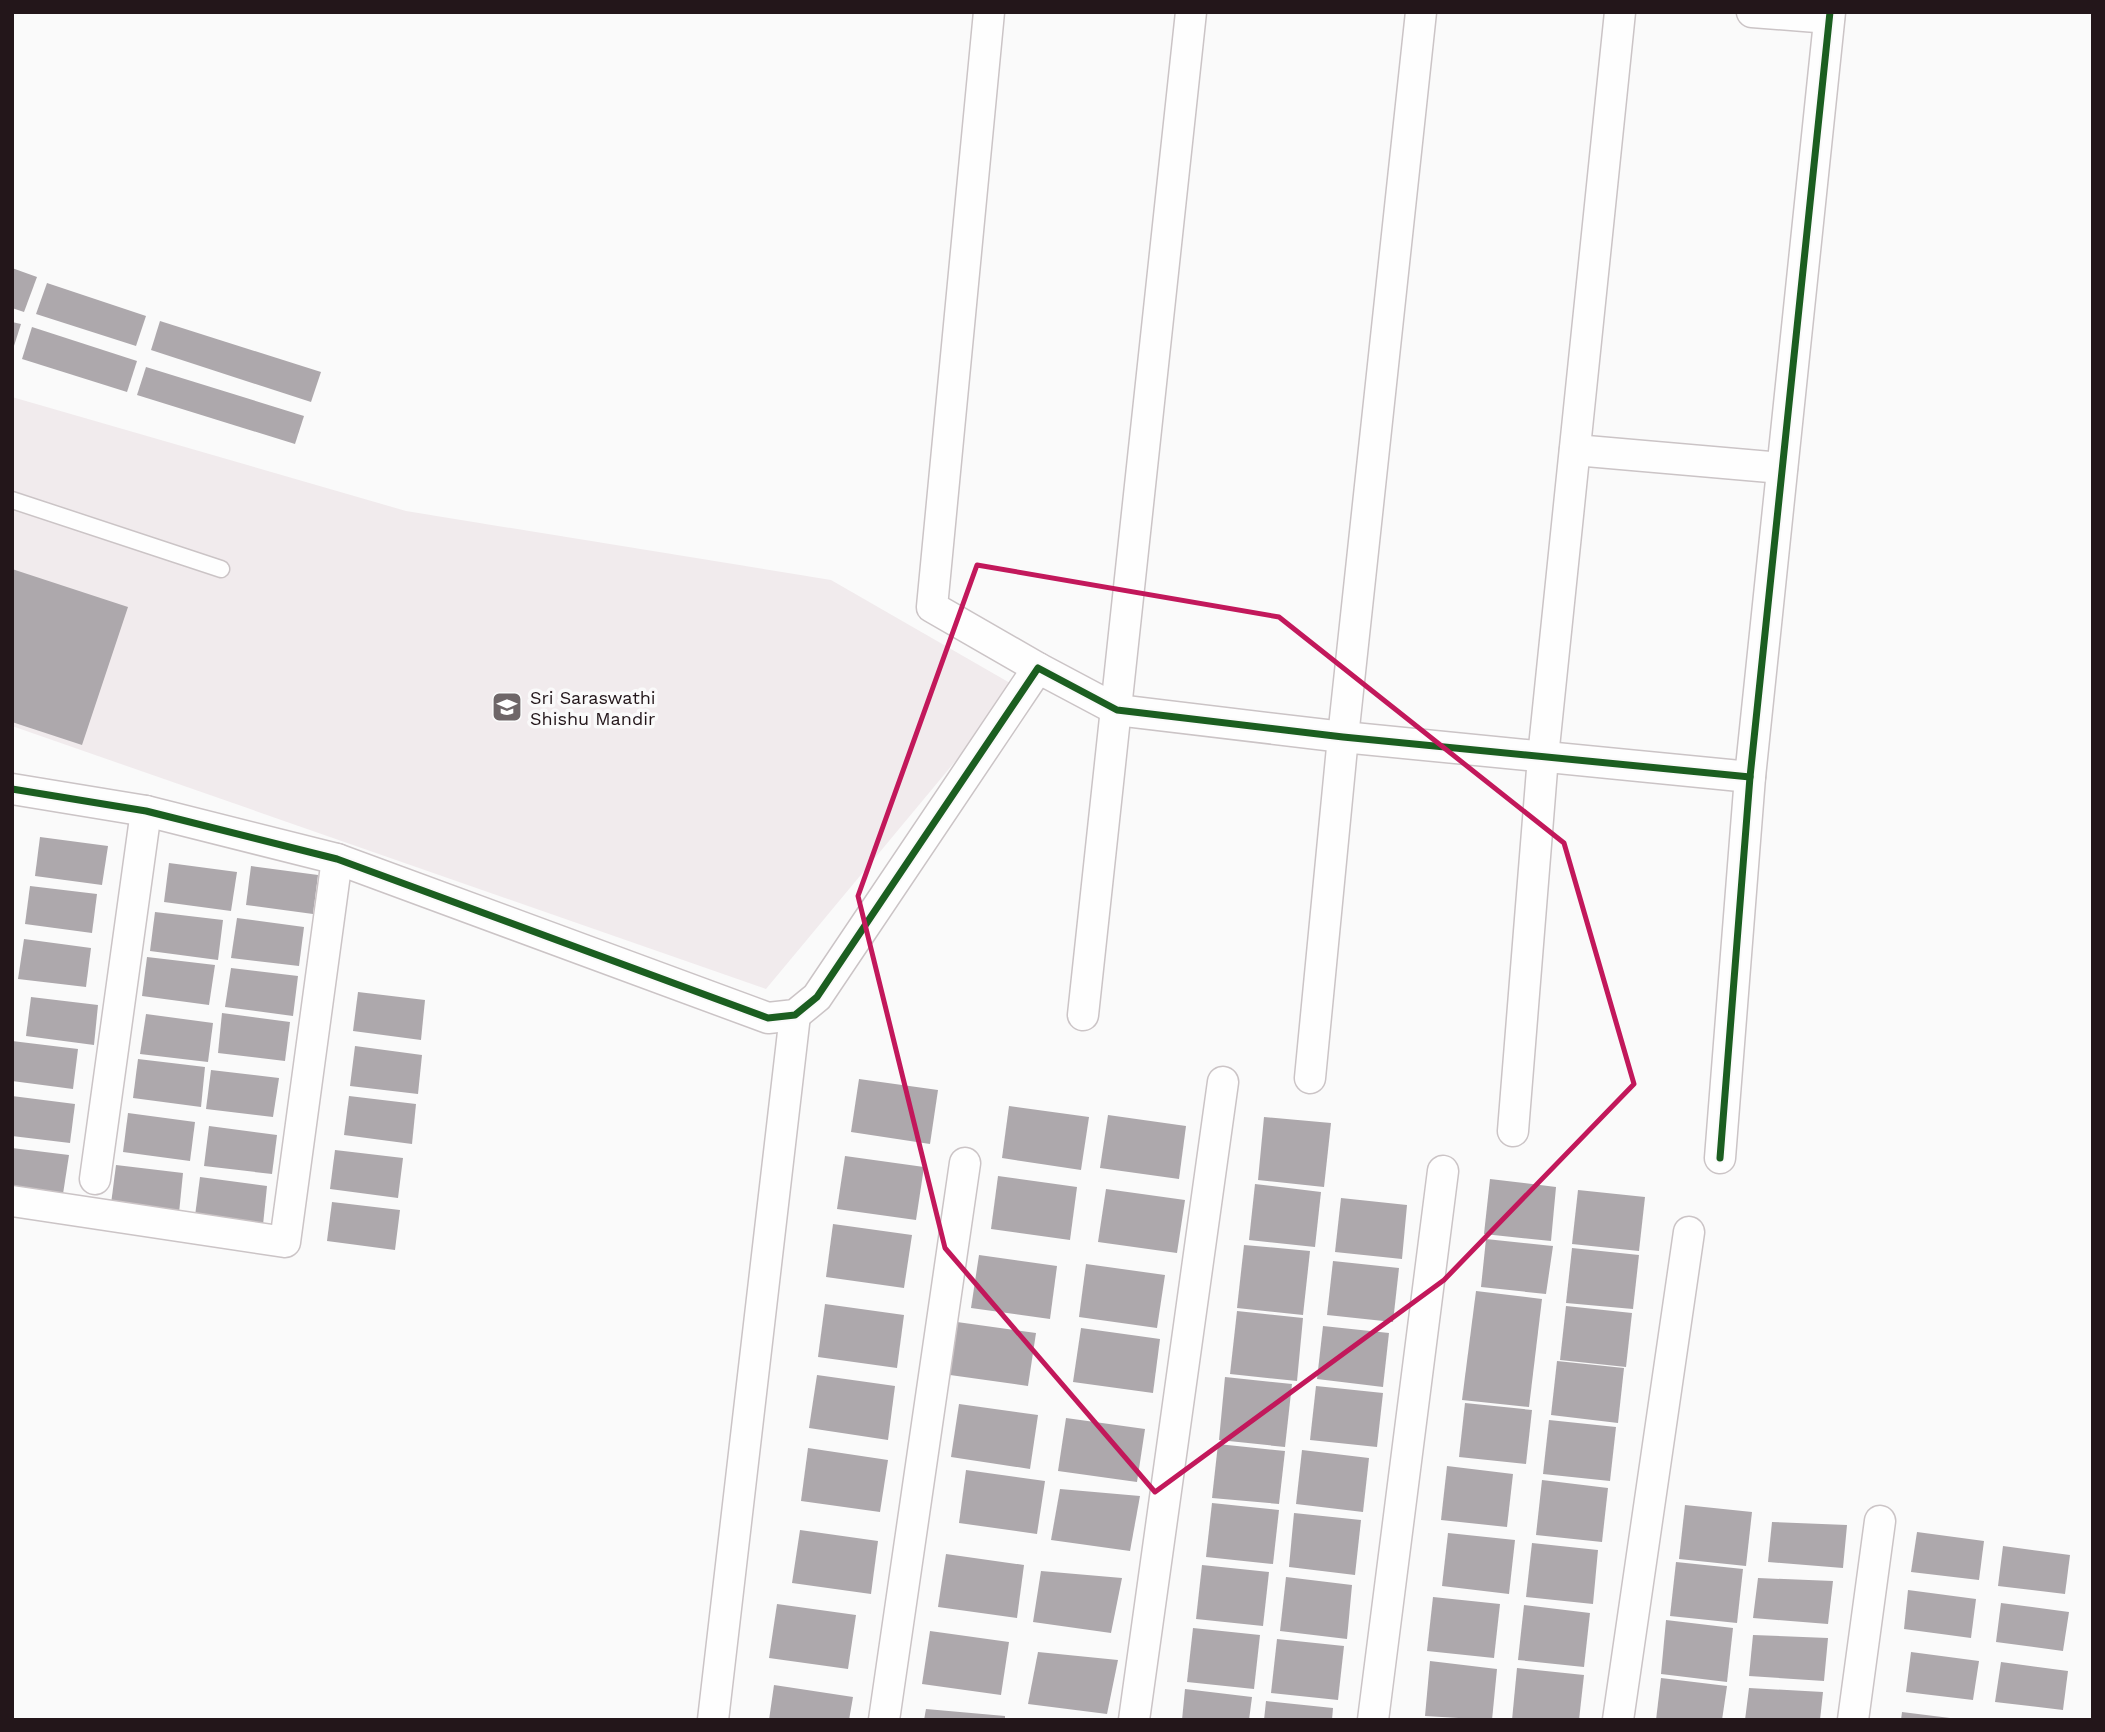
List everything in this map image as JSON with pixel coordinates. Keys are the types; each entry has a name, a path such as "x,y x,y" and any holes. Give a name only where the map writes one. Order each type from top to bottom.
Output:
{"street":[{"path":"989,12 932,607 1116,710 1343,737 1750,777"},
{"path":"1083,1015 1191,12"},
{"path":"1310,1078 1343,737 1421,12"},
{"path":"1513,1131 1544,757 1620,12"},
{"path":"1720,1158 1750,777 1829,15 1752,12"},
{"path":"1575,450 1782,468"},
{"path":"12,789 146,811 337,859 768,1018 795,1015 817,996 1038,668"},
{"path":"95,1179 146,811"},
{"path":"12,1201 285,1242 337,859"},
{"path":"713,1720 795,1015"},
{"path":"1134,1720 1223,1082"},
{"path":"884,1720 965,1163"},
{"path":"1373,1720 1443,1171"},
{"path":"1618,1720 1689,1232"},
{"path":"1853,1720 1880,1521"}],"lane":[{"path":"12,500 221,569"}],"highlighted area":[{"path":"977,565 1279,617 1564,843 1634,1084 1444,1280 1155,1492 945,1248 858,896"}],"shaded area":[{"name":"Sri Saraswathi Shishu Mandir","path":"12,397 406,511 831,580 1017,687 766,989 12,726"}],"building":[{"path":"12,268 37,277 24,312 12,308"},
{"path":"47,283 146,316 136,346 36,314"},
{"path":"160,321 321,372 311,402 151,350"},
{"path":"12,322 21,324 13,349 12,349"},
{"path":"32,327 137,361 127,392 22,359"},
{"path":"146,367 304,416 295,444 137,395"},
{"path":"12,569 128,607 82,745 12,722"},
{"path":"40,837 108,846 102,885 35,876"},
{"path":"169,863 237,872 231,911 164,902"},
{"path":"251,866 318,875 313,914 246,905"},
{"path":"30,886 97,894 92,933 25,924"},
{"path":"155,912 223,920 218,960 150,951"},
{"path":"237,918 304,927 299,966 231,958"},
{"path":"24,939 91,948 86,987 18,979"},
{"path":"147,957 215,965 209,1005 142,996"},
{"path":"231,968 298,976 293,1016 225,1007"},
{"path":"358,992 425,1000 421,1040 353,1031"},
{"path":"31,997 98,1005 94,1045 26,1036"},
{"path":"222,1013 290,1022 285,1061 218,1053"},
{"path":"146,1014 213,1023 208,1062 140,1054"},
{"path":"12,1041 78,1049 73,1089 12,1081"},
{"path":"355,1046 422,1055 418,1094 350,1086"},
{"path":"138,1059 205,1067 201,1107 133,1098"},
{"path":"211,1070 279,1078 273,1117 206,1109"},
{"path":"859,1079 938,1090 930,1144 851,1132"},
{"path":"12,1096 75,1104 70,1143 12,1136"},
{"path":"349,1096 416,1104 412,1144 344,1135"},
{"path":"1009,1106 1089,1117 1081,1170 1002,1158"},
{"path":"128,1113 195,1122 190,1161 123,1152"},
{"path":"1108,1115 1186,1126 1179,1179 1100,1168"},
{"path":"1264,1117 1331,1123 1324,1187 1258,1180"},
{"path":"209,1126 277,1135 272,1174 204,1166"},
{"path":"12,1148 69,1155 63,1194 12,1188"},
{"path":"335,1150 403,1158 398,1198 330,1189"},
{"path":"845,1156 924,1167 916,1220 837,1209"},
{"path":"116,1165 183,1173 179,1213 111,1204"},
{"path":"998,1176 1077,1187 1070,1240 991,1229"},
{"path":"200,1177 267,1186 263,1225 195,1216"},
{"path":"1490,1179 1556,1187 1551,1241 1484,1234"},
{"path":"1255,1184 1321,1192 1315,1247 1249,1240"},
{"path":"1106,1189 1185,1200 1177,1253 1098,1242"},
{"path":"1578,1190 1645,1197 1639,1251 1572,1244"},
{"path":"1341,1198 1407,1205 1402,1259 1335,1252"},
{"path":"332,1202 400,1210 395,1250 327,1241"},
{"path":"833,1224 912,1235 904,1288 826,1277"},
{"path":"1486,1239 1553,1246 1546,1294 1481,1287"},
{"path":"1244,1245 1310,1251 1303,1315 1237,1308"},
{"path":"1572,1248 1639,1255 1633,1309 1566,1303"},
{"path":"979,1255 1057,1266 1050,1319 971,1308"},
{"path":"1333,1261 1399,1268 1393,1322 1327,1315"},
{"path":"1086,1264 1165,1275 1157,1328 1079,1317"},
{"path":"1476,1291 1542,1299 1529,1407 1462,1400"},
{"path":"825,1304 904,1315 897,1368 818,1357"},
{"path":"1566,1306 1632,1313 1626,1367 1560,1360"},
{"path":"1237,1311 1303,1318 1297,1381 1230,1374"},
{"path":"957,1322 1036,1333 1028,1386 950,1375"},
{"path":"1323,1326 1389,1333 1383,1387 1317,1379"},
{"path":"1081,1328 1160,1339 1153,1393 1073,1382"},
{"path":"1557,1361 1624,1368 1618,1423 1551,1415"},
{"path":"817,1375 895,1386 888,1440 809,1428"},
{"path":"1225,1377 1292,1384 1285,1447 1219,1440"},
{"path":"1316,1386 1383,1393 1377,1447 1310,1440"},
{"path":"1465,1403 1532,1410 1526,1464 1459,1457"},
{"path":"959,1404 1038,1415 1030,1469 951,1457"},
{"path":"1066,1418 1145,1429 1137,1482 1058,1471"},
{"path":"1549,1420 1616,1427 1610,1481 1543,1474"},
{"path":"1218,1444 1285,1451 1279,1504 1212,1498"},
{"path":"808,1448 888,1460 880,1512 801,1501"},
{"path":"1302,1450 1369,1458 1363,1512 1296,1504"},
{"path":"1447,1466 1513,1474 1507,1527 1441,1520"},
{"path":"966,1470 1045,1481 1037,1534 959,1523"},
{"path":"1542,1480 1608,1488 1602,1542 1536,1535"},
{"path":"1060,1489 1140,1496 1130,1551 1051,1540"},
{"path":"1212,1503 1279,1510 1273,1564 1206,1557"},
{"path":"1685,1505 1752,1512 1746,1566 1679,1559"},
{"path":"1294,1513 1361,1520 1355,1575 1289,1567"},
{"path":"1772,1522 1847,1525 1843,1568 1768,1562"},
{"path":"800,1530 878,1541 871,1594 792,1583"},
{"path":"1917,1532 1984,1541 1979,1580 1911,1572"},
{"path":"1448,1533 1515,1540 1509,1594 1442,1586"},
{"path":"1532,1543 1598,1550 1593,1604 1526,1597"},
{"path":"2003,1546 2070,1555 2065,1594 1998,1586"},
{"path":"946,1554 1024,1565 1017,1618 938,1607"},
{"path":"1676,1562 1743,1569 1737,1623 1670,1616"},
{"path":"1202,1565 1269,1572 1263,1626 1196,1619"},
{"path":"1041,1571 1122,1578 1111,1633 1033,1622"},
{"path":"1286,1577 1352,1585 1347,1639 1280,1631"},
{"path":"1758,1578 1833,1581 1828,1624 1753,1618"},
{"path":"1908,1590 1976,1599 1971,1638 1904,1629"},
{"path":"1433,1597 1500,1604 1494,1658 1427,1651"},
{"path":"2001,1603 2069,1612 2063,1651 1996,1642"},
{"path":"777,1604 856,1615 848,1669 769,1658"},
{"path":"1524,1605 1590,1613 1584,1667 1518,1660"},
{"path":"1666,1620 1733,1628 1727,1682 1661,1674"},
{"path":"1193,1628 1260,1635 1254,1689 1187,1682"},
{"path":"930,1631 1009,1642 1001,1695 922,1684"},
{"path":"1753,1635 1828,1638 1824,1681 1749,1676"},
{"path":"1277,1639 1344,1646 1338,1700 1271,1693"},
{"path":"1038,1652 1118,1660 1107,1714 1028,1704"},
{"path":"1911,1652 1979,1661 1973,1700 1906,1692"},
{"path":"1430,1661 1497,1669 1492,1720 1425,1716"},
{"path":"2001,1662 2068,1671 2063,1710 1995,1702"},
{"path":"1517,1668 1584,1675 1579,1720 1512,1720"},
{"path":"1661,1678 1727,1686 1722,1720 1656,1720"},
{"path":"774,1685 853,1697 849,1720 769,1720"},
{"path":"1749,1688 1823,1692 1820,1720 1745,1720"},
{"path":"1185,1689 1252,1697 1249,1720 1182,1720"},
{"path":"1266,1701 1333,1708 1332,1720 1264,1720"},
{"path":"926,1709 1005,1716 1005,1720 924,1720"},
{"path":"1902,1712 1950,1718 1950,1720 1901,1720"}],"cycle path":[{"path":"1720,1158 1750,777 1830,12"},
{"path":"12,789 146,811 337,859 768,1018 795,1015 817,997 1038,668 1117,710 1343,737 1750,777"}],"place":[{"name":"Sri Saraswathi Shishu Mandir","path":"507,707"}]}
